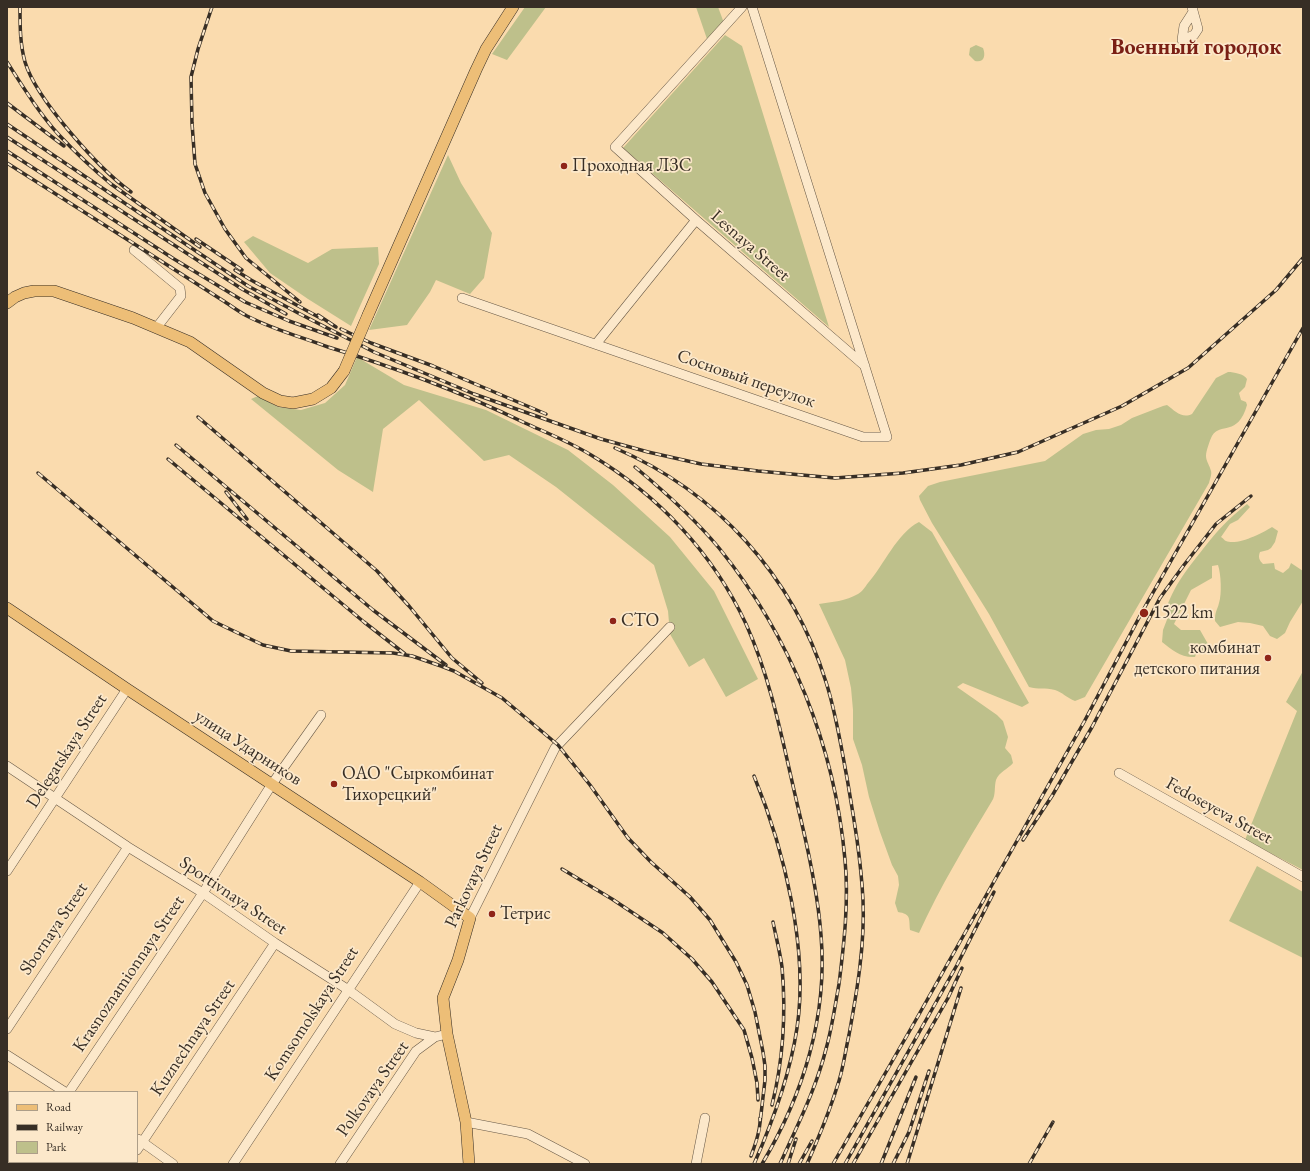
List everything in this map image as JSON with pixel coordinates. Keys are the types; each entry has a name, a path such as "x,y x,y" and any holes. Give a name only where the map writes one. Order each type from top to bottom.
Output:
{"main road":[{"path":"7,303 24,293 34,291 54,291 157,327 190,342 263,393 280,401 293,403 313,399 331,388 344,371 476,70 486,49 513,7"},
{"name":"улица Ударников","path":"7,608 420,882 470,918"},
{"name":"Parkovaya Street","path":"469,1164 466,1122 447,1034 443,998 458,960 470,918"}],"street":[{"name":"Lesnaya Street","path":"742,7 615,147 696,220 865,366"},
{"path":"752,7 865,366"},
{"path":"596,344 696,220"},
{"path":"134,250 180,288 181,296 157,327"},
{"name":"Сосновый переулок","path":"462,298 864,437 887,437 865,366"},
{"name":"Parkovaya Street","path":"470,918 554,748 670,627"},
{"name":"Delegatskaya Street","path":"7,871 127,689"},
{"name":"Krasnoznamionnaya Street","path":"70,1091 203,893 272,784 321,714"},
{"name":"Sportivnaya Street","path":"7,766 128,847 203,893 275,944 347,990 395,1024 416,1033 435,1037 447,1034"},
{"name":"Fedoseyeva Street","path":"1119,773 1303,877"},
{"name":"Sbornaya Street","path":"7,1030 128,847"},
{"name":"Komsomolskaya Street","path":"233,1164 420,882"},
{"name":"Kuznechnaya Street","path":"139,1144 275,944"},
{"name":"Polkovaya Street","path":"340,1164 416,1051 435,1037"},
{"path":"7,1055 63,1091"},
{"path":"696,1164 705,1118"},
{"path":"466,1122 528,1134 585,1164"},
{"path":"139,1144 173,1164"}],"green space":[{"path":"525,7 546,7 507,60 492,54"},
{"path":"696,7 718,7 724,23 707,39"},
{"path":"725,35 742,46 829,327 623,148"},
{"path":"976,45 983,48 984,51 984,58 980,61 975,61 969,55 970,48"},
{"path":"448,155 461,183 492,233 484,278 470,294 436,280 430,292 407,325 369,330"},
{"path":"253,236 308,263 332,249 378,247 379,264 351,326 270,273 244,242"},
{"path":"357,357 404,385 486,410 568,450 613,485 670,537 714,591 758,679 726,697 704,658 689,667 670,634 668,611 654,565 556,487 509,455 484,461 419,400 383,429 373,492 338,470 251,399 258,396 278,407 301,410 325,403 345,385"},
{"path":"1228,372 1236,373 1246,377 1247,379 1245,387 1239,393 1241,400 1246,402 1247,405 1243,415 1234,425 1215,432 1212,436 1206,456 1211,472 1209,483 1085,697 1075,701 1055,690 1029,687 989,614 932,523 919,496 928,486 940,482 1045,461 1083,434 1121,425 1132,418 1163,406 1167,405 1176,412 1185,416 1192,414 1216,378"},
{"path":"1247,504 1250,507 1238,520 1230,524 1221,537 1226,541 1237,542 1272,527 1278,531 1275,542 1271,548 1260,552 1259,558 1263,564 1274,563 1275,569 1283,573 1289,568 1291,563 1303,571 1303,601 1285,633 1277,639 1270,636 1263,626 1250,623 1238,622 1220,627 1215,621 1221,595 1220,573 1218,565 1212,566 1212,578 1191,590 1174,624 1181,630 1200,630 1208,644 1205,652 1197,651 1195,657 1181,655 1173,651 1162,642 1163,630 1168,617 1165,612 1169,602 1181,578 1191,564 1224,525"},
{"path":"919,522 932,532 1029,703 1022,707 963,683 957,687 997,715 1003,721 1008,737 1005,748 1011,755 1013,763 997,777 993,799 944,882 919,933 910,930 910,922 907,915 898,912 895,903 899,885 898,876 892,865 880,832 869,797 862,765 853,739 851,688 845,660 819,604 844,600 861,592 874,576 897,541 911,527"},
{"path":"1303,671 1303,870 1245,840 1297,711 1286,702"},
{"path":"1257,866 1303,892 1303,958 1229,921"}],"railway":[{"path":"20,7 20,28 23,55 31,77 55,113 86,151 131,192"},
{"path":"212,7 198,49 191,77 195,164 205,193 225,229 246,258 300,302"},
{"path":"7,62 45,118 78,154 111,184 200,247"},
{"path":"7,103 64,146"},
{"path":"7,124 248,286 374,352 474,394 601,439 648,452 701,464 758,471 835,478 903,473 961,465 1018,452 1122,406 1188,368 1276,290 1303,258"},
{"path":"7,137 242,289 286,314"},
{"path":"7,151 174,259 245,302 289,321 337,338"},
{"path":"7,163 247,316 287,333 425,380 500,411 583,450 639,488 661,507 700,550 733,598 746,624 764,672 778,721 804,834 820,920 822,965 820,995 810,1054 801,1083 790,1110 777,1138 762,1164"},
{"path":"196,239 242,270"},
{"path":"235,270 322,319"},
{"path":"318,315 336,327"},
{"path":"833,1164 1084,722 1142,612 1303,328"},
{"path":"341,329 371,343 433,366 546,414"},
{"path":"198,417 377,571 409,606 452,658 482,683"},
{"path":"176,445 373,610 446,665"},
{"path":"615,448 652,466 686,488 718,513 746,542 772,573 793,607 812,643 830,694 850,793 857,839 863,900 863,934 855,1002 841,1075 827,1116 807,1164"},
{"path":"168,459 364,622 405,654"},
{"path":"635,467 700,526 745,582 768,618 788,656 820,735 840,818 845,860 846,891 843,954 839,984 830,1033 822,1064 806,1107 780,1164"},
{"path":"38,473 213,621 263,645 291,651 393,653 412,656 441,666 454,671 502,698 558,745 590,785 628,838 651,862 690,897 710,920 736,962 747,985 755,1012 763,1052 765,1080 760,1123"},
{"path":"226,492 247,519"},
{"path":"1023,840 1052,796 1092,727 1160,598 1216,524 1251,496"},
{"path":"754,776 775,835 791,900 797,933 800,966 800,997 797,1028 790,1063 768,1131 754,1164"},
{"path":"562,869 612,899 663,933 692,959 712,982 744,1030 752,1058 757,1083 758,1100"},
{"path":"845,1164 957,965 994,892"},
{"path":"772,1105 781,1054 784,1001 782,967 773,922"},
{"path":"853,1164 948,998 962,968"},
{"path":"907,1164 961,988"},
{"path":"893,1164 909,1132 929,1071"},
{"path":"881,1164 916,1077"},
{"path":"751,1156 759,1132 760,1118"},
{"path":"1029,1164 1053,1122"},
{"path":"788,1164 796,1139"},
{"path":"799,1164 812,1141"}],"place":[{"name":"Проходная ЛЗС","path":"564,166"},
{"name":"1522 km","path":"1144,613"},
{"name":"СТО","path":"613,621"},
{"name":"комбинат детского питания","path":"1268,658"},
{"name":"ОАО \"Сыркомбинат Тихорецкий\"","path":"334,784"},
{"name":"Тетрис","path":"492,914"}],"district":[{"name":"Военный городок","path":"1196,48"}]}
